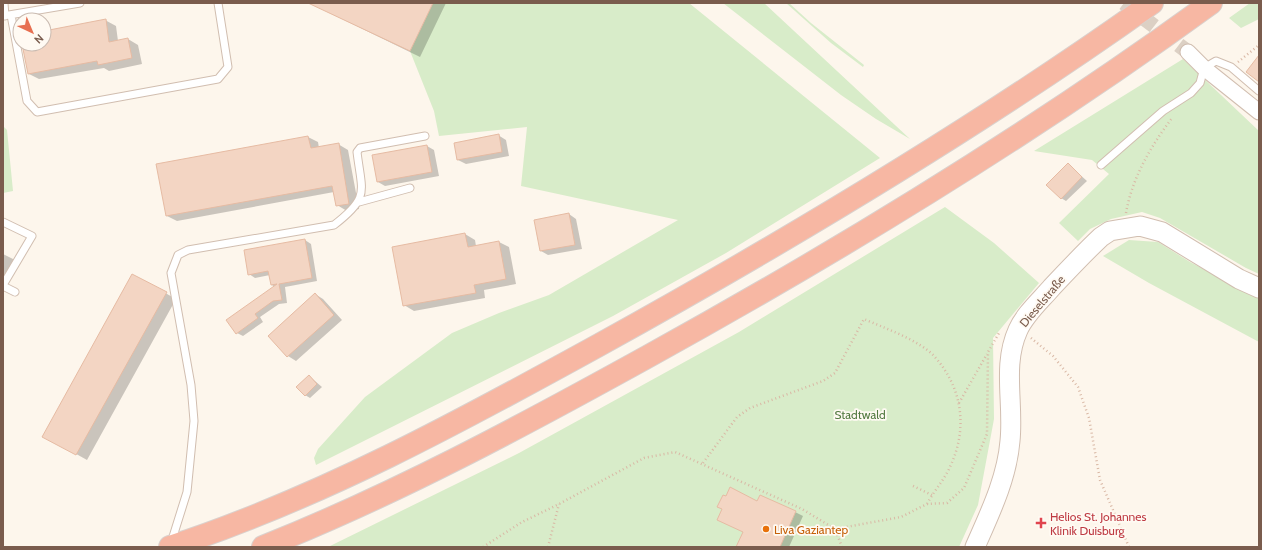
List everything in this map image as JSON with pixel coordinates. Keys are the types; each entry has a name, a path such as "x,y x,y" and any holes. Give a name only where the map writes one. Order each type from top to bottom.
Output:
{"highway":[{"path":"170,547 247,519 313,491 481,410 712,283 821,219 982,118 1152,3"},
{"path":"263,547 332,519 514,430 728,312 846,243 1007,143 1211,3"}],"street":[{"path":"1188,52 1204,68 1259,112"},
{"name":"Dieselstraße","path":"976,547 996,499 1008,461 1011,439 1009,379 1010,350 1018,328 1044,296 1090,247 1110,231 1123,227 1140,226 1162,232 1239,279 1259,288"}],"lane":[{"path":"4,3 27,101 37,112 218,79 228,67 218,3"},
{"path":"6,16 80,3"},
{"path":"1101,165 1163,112 1191,93 1200,83 1204,68 1216,61 1231,67 1259,91"},
{"path":"170,547 187,492 194,421 191,385 171,273 178,255 188,250 334,225 351,212 359,202 362,195 357,152 360,148 425,136"},
{"path":"359,202 410,188"},
{"path":"3,222 32,236 3,286 15,292"}],"path":[{"path":"1231,67 1259,45"},
{"path":"1123,227 1129,193 1155,141 1173,117"},
{"path":"703,463 737,417 750,408 823,381 835,373 864,319 908,338 934,356 954,385 958,403 961,433 950,467 927,504"},
{"path":"958,403 1000,331 1018,328 1053,356 1078,386 1089,418 1100,480 1129,547"},
{"path":"835,529 901,518 927,504 947,503 964,488 987,434 988,352"},
{"path":"483,547 522,522 560,504 644,458 674,452 703,463 802,509 835,529 842,547"},
{"path":"913,486 932,495"},
{"path":"548,547 560,504"}],"green space":[{"path":"433,3 689,3 880,158 726,253 613,316 316,465 314,458 318,449 365,397 452,333 499,313 549,295 678,220 521,186 527,127 439,136 434,111 410,51"},
{"path":"723,3 764,3 910,139 876,119 841,95"},
{"path":"786,3 789,3 811,23 864,65 863,67 831,43"},
{"path":"1250,3 1259,3 1259,19 1241,28 1229,18"},
{"path":"1183,59 1259,131 1259,274 1160,218 1142,212 1111,219 1090,229 1078,241 1059,223 1109,174 1092,160 1034,151"},
{"path":"3,126 7,130 13,191 3,193"},
{"name":"Stadtwald","path":"945,207 994,243 1039,283 993,338 994,419 978,505 959,547 328,547 519,453 739,332"},
{"path":"1129,240 1158,242 1190,262 1259,298 1259,342 1149,283 1103,256"}],"building":[{"path":"308,3 433,3 410,51"},
{"path":"106,19 109,42 128,38 132,58 98,65 97,61 28,74 24,52 52,52 52,29"},
{"path":"1259,55 1259,82 1246,72"},
{"path":"499,134 502,152 457,160 454,143"},
{"path":"308,136 311,148 339,143 349,204 336,206 332,186 166,216 156,164"},
{"path":"427,145 432,172 377,182 372,155"},
{"path":"1068,163 1082,177 1061,199 1046,185"},
{"path":"569,213 575,245 540,251 534,220"},
{"path":"465,233 468,247 499,241 506,279 474,285 476,293 403,306 392,247"},
{"path":"305,239 312,278 279,284 282,300 273,301 255,314 258,318 236,334 226,320 277,284 271,285 268,271 248,275 244,250"},
{"path":"132,274 167,292 76,455 42,437"},
{"path":"315,293 334,315 287,357 268,336"},
{"path":"309,375 317,384 305,396 296,387"},
{"name":"Liva Gaziantep","path":"730,487 757,501 760,495 796,511 780,547 736,547 743,532 717,520 722,509 717,507 723,495 726,496"}],"tunnel":[{"path":"1124,3 1188,52"}],"place":[{"name":"Helios St. Johannes Klinik Duisburg","path":"1041,523"},
{"name":"Liva Gaziantep","path":"766,529"}]}
